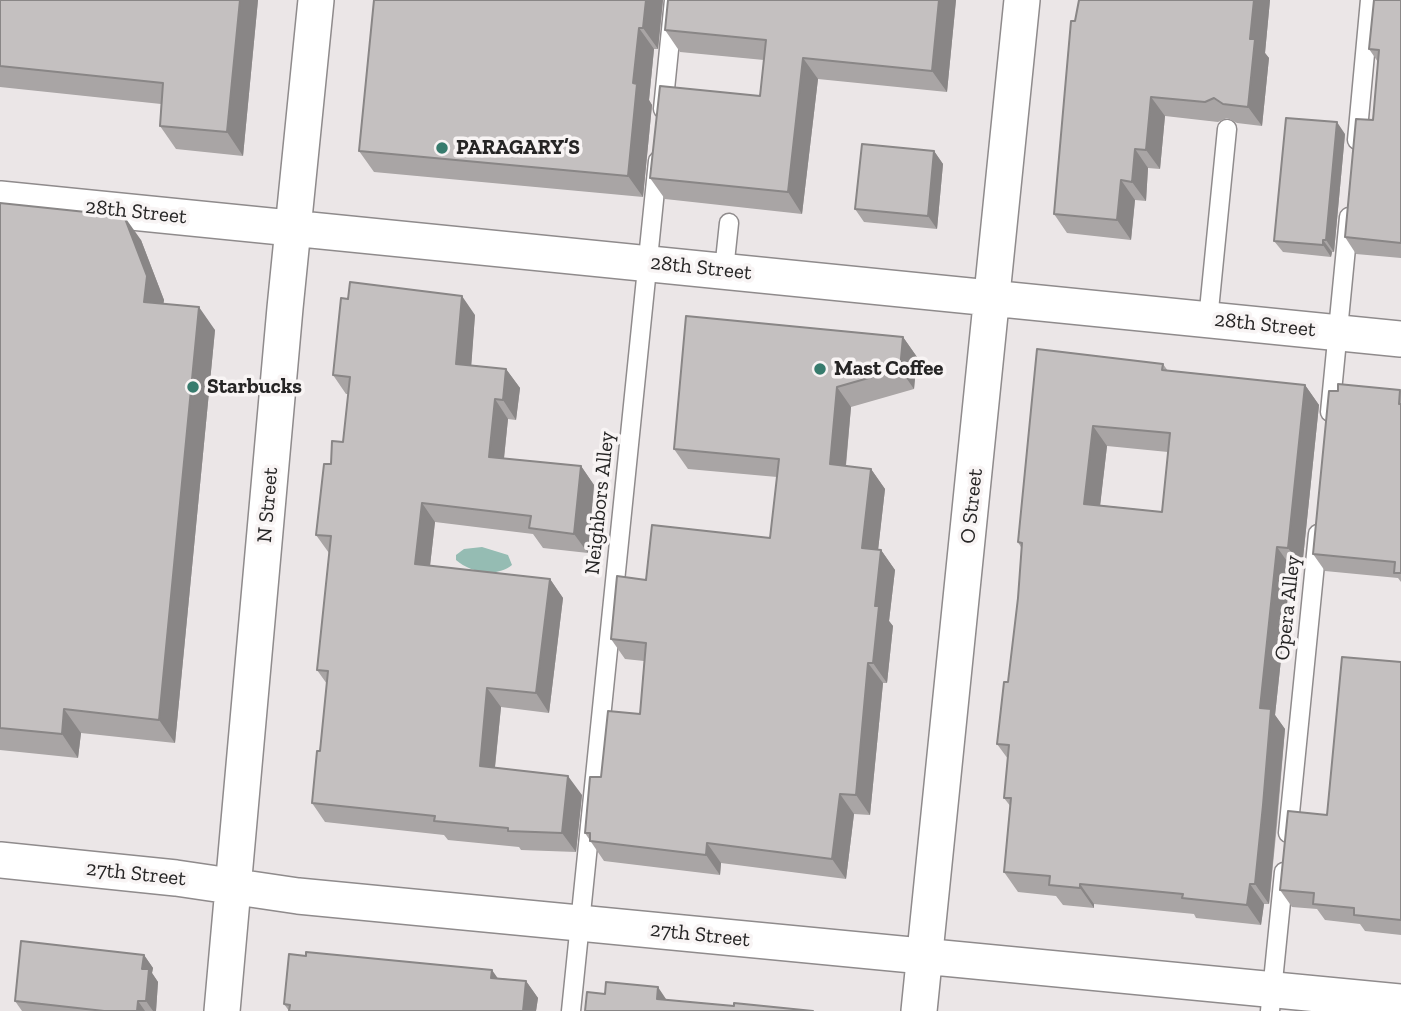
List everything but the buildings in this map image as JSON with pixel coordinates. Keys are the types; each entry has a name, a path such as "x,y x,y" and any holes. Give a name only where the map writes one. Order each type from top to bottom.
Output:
{"street":[{"name":"N Street","path":"222,1011 285,308 316,0"},
{"name":"O Street","path":"919,1011 1023,0"},
{"name":"28th Street","path":"0,198 1401,340"},
{"name":"27th Street","path":"0,860 235,886 291,895 925,956 1271,1000 1401,1002"}],"lane":[{"name":"Neighbors Alley","path":"570,1011 674,0"},
{"path":"1356,152 1370,0"},
{"path":"665,95 684,97"},
{"path":"1208,320 1227,129"},
{"path":"1328,431 1352,194"},
{"path":"724,270 729,223"},
{"name":"Opera Alley","path":"1271,1000 1320,513"}],"shaded area":[{"path":"482,547 508,555 512,565 499,571 483,572 468,568 456,560 456,555 464,549"}],"place":[{"name":"PARAGARY’S","path":"442,148"},
{"name":"Mast Coffee","path":"820,369"},
{"name":"Starbucks","path":"193,387"}]}
